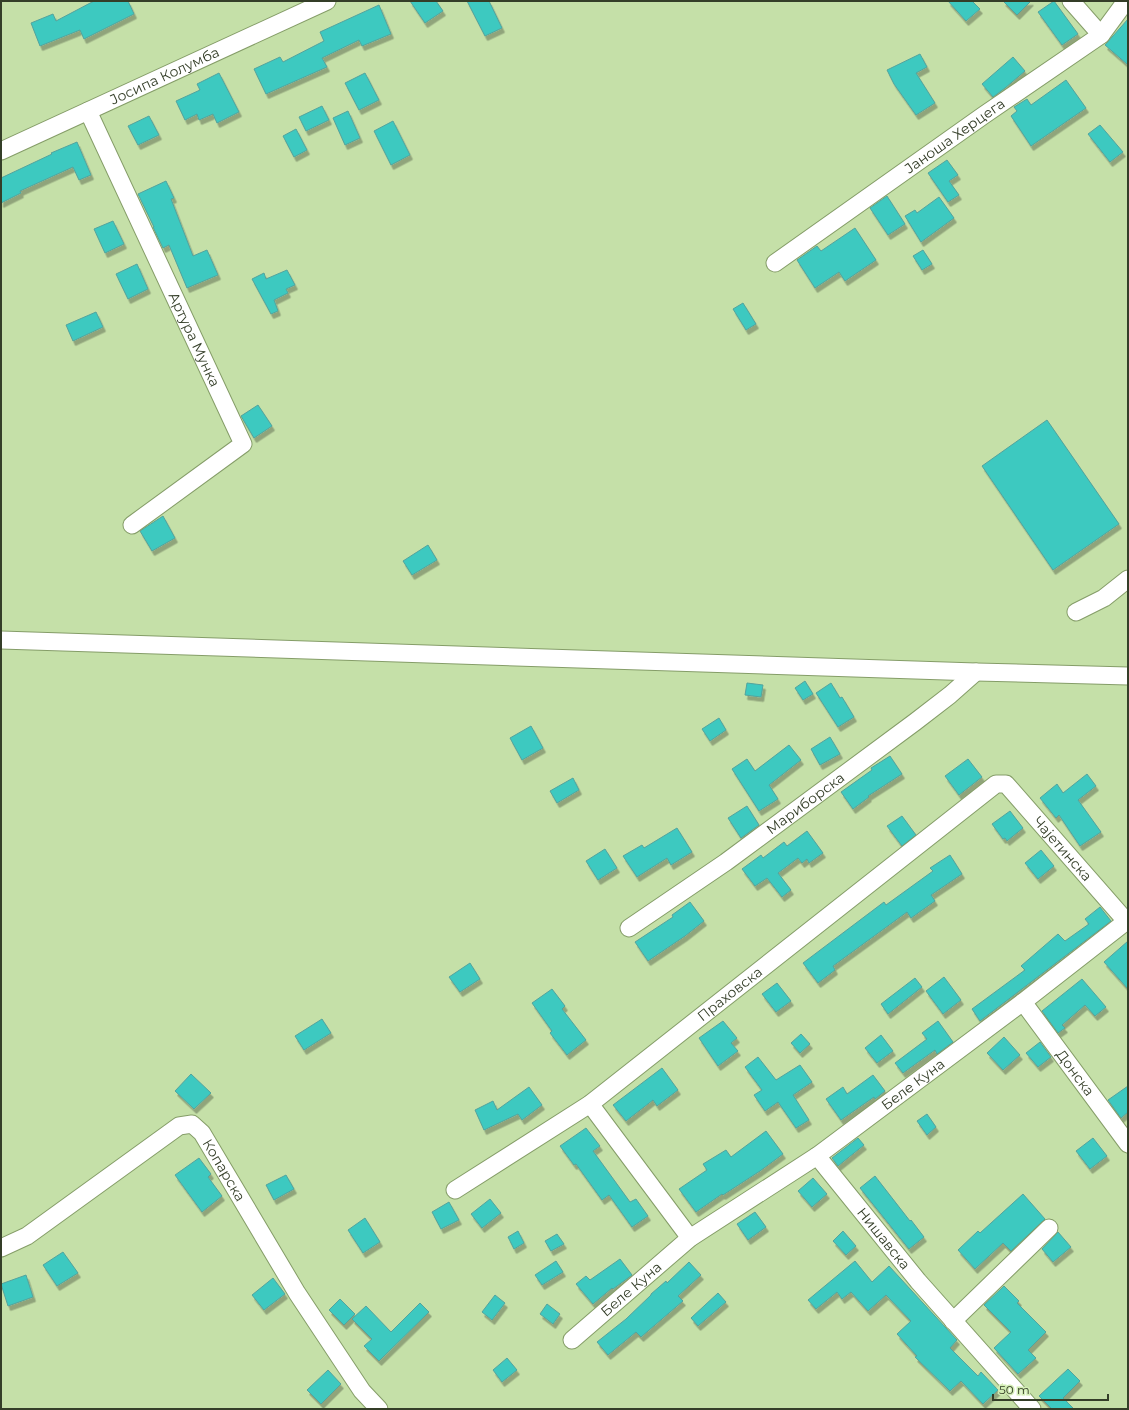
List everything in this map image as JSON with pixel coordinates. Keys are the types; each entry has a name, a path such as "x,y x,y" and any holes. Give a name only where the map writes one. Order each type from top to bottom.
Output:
{"street":[{"name":"Јосипа Колумба","path":"1,151 327,1"},
{"path":"1071,1 1102,36"},
{"name":"Јаноша Херцега","path":"775,263 984,115 1102,36 1126,1"},
{"name":"Артура Мунка","path":"88,111 243,444 132,525"},
{"path":"1076,612 1104,598 1128,579"},
{"path":"1,640 1128,676"},
{"name":"Мариборска","path":"629,928 726,862 915,722 950,695 976,672"},
{"name":"Чајетинска","path":"996,784 1006,784 1127,921"},
{"name":"Праховска","path":"455,1190 590,1104 996,784"},
{"name":"Беле Куна","path":"572,1340 690,1238 817,1156 1023,1002 1127,921"},
{"name":"Донска","path":"1023,1002 1128,1144"},
{"path":"590,1104 690,1238"},
{"name":"Копарска","path":"1,1248 27,1236 179,1126 192,1124 202,1133 301,1300 362,1392 379,1409"},
{"name":"Нишавска","path":"817,1156 918,1281 1032,1409"},
{"path":"953,1321 1049,1228"}],"building":[{"path":"94,1 128,1 134,14 84,39 80,30 40,46 31,23 53,14 56,21"},
{"path":"410,1 436,1 443,11 425,23"},
{"path":"467,1 489,1 502,28 485,36"},
{"path":"948,1 972,1 980,9 966,21"},
{"path":"1003,1 1031,1 1017,15"},
{"path":"1054,1 1078,34 1062,45 1038,12"},
{"path":"379,5 391,34 362,46 359,40 322,58 327,67 266,94 254,69 280,57 283,62 324,41 320,32"},
{"path":"1128,19 1128,65 1105,45"},
{"path":"920,54 927,67 916,73 935,103 916,115 894,84 887,70"},
{"path":"1013,57 1025,71 993,97 982,84"},
{"path":"219,73 239,112 217,123 213,114 199,120 197,114 185,120 176,101 200,90 197,84"},
{"path":"365,73 379,100 359,110 345,83"},
{"path":"1066,80 1086,108 1031,146 1011,116 1017,111 1014,107 1027,99 1031,105"},
{"path":"322,106 329,120 306,131 299,117"},
{"path":"348,111 360,138 345,145 333,118"},
{"path":"149,116 159,135 138,145 128,126"},
{"path":"393,121 410,155 391,165 374,131"},
{"path":"1100,125 1123,152 1110,162 1088,134"},
{"path":"296,129 307,150 294,157 283,136"},
{"path":"77,142 91,175 79,180 73,167 20,191 21,193 1,203 1,178"},
{"path":"947,160 958,175 949,181 959,195 948,202 928,173"},
{"path":"166,181 174,198 171,199 193,256 207,250 218,275 187,288 169,245 163,248 138,194"},
{"path":"887,196 905,224 888,235 870,208"},
{"path":"939,197 954,218 921,242 905,216 915,210 917,213"},
{"path":"113,221 124,244 105,253 94,229"},
{"path":"855,228 876,260 845,281 839,272 815,288 797,260 817,246 821,251"},
{"path":"923,250 932,264 922,270 913,256"},
{"path":"137,264 148,289 128,299 116,274"},
{"path":"287,270 295,285 286,289 288,293 274,300 278,311 271,314 252,279 264,273 266,279"},
{"path":"743,303 756,324 746,330 733,309"},
{"path":"96,312 103,327 73,341 66,325"},
{"path":"258,405 272,426 254,438 241,416"},
{"path":"1047,420 1119,524 1053,570 982,466"},
{"path":"163,516 175,538 152,551 140,531"},
{"path":"428,545 437,560 412,575 403,561"},
{"path":"805,681 813,694 803,700 795,688"},
{"path":"747,683 763,685 761,697 745,695"},
{"path":"831,683 840,698 842,697 854,717 838,727 816,693"},
{"path":"719,718 726,730 710,741 702,729"},
{"path":"531,726 543,748 522,760 510,738"},
{"path":"830,737 840,754 820,765 811,749"},
{"path":"789,745 801,760 769,785 778,799 759,811 732,769 747,759 755,771"},
{"path":"890,756 902,774 868,796 869,797 853,809 841,792 872,770 871,768"},
{"path":"968,759 982,777 959,795 945,776"},
{"path":"1087,774 1096,786 1078,800 1101,832 1080,846 1059,815 1056,818 1040,798 1057,784 1063,793"},
{"path":"573,778 579,790 557,803 550,791"},
{"path":"747,806 759,825 741,838 728,818"},
{"path":"1010,811 1023,828 1007,841 1005,838 1003,839 992,824"},
{"path":"902,816 916,835 902,846 887,826"},
{"path":"677,828 692,852 671,865 667,858 637,877 623,856 642,845 644,848"},
{"path":"807,831 823,853 809,863 807,859 802,863 798,858 778,873 791,890 782,897 767,878 755,886 742,869 761,855 763,858 784,842 787,846"},
{"path":"605,849 617,868 598,880 586,861"},
{"path":"1041,850 1054,866 1038,879 1025,863"},
{"path":"950,855 962,874 931,895 935,901 911,918 907,912 833,966 835,970 818,983 803,963 884,902 886,905 933,871 930,868"},
{"path":"690,902 704,921 648,961 635,942 673,917 672,915"},
{"path":"1100,907 1111,921 980,1021 972,1009 1025,970 1021,966 1058,934 1065,941 1089,924 1085,919"},
{"path":"1128,941 1128,989 1104,962"},
{"path":"470,963 480,979 460,992 449,977"},
{"path":"944,977 961,1000 943,1014 926,991"},
{"path":"915,978 922,987 888,1014 881,1004"},
{"path":"1082,979 1106,1007 1095,1016 1085,1005 1062,1025 1065,1028 1058,1033 1042,1011"},
{"path":"777,983 791,1001 776,1012 762,994"},
{"path":"552,989 565,1006 562,1009 586,1040 567,1055 550,1033 552,1031 532,1003"},
{"path":"322,1019 331,1033 304,1050 295,1036"},
{"path":"723,1021 737,1038 731,1043 738,1051 718,1066 699,1038"},
{"path":"938,1021 953,1042 937,1054 935,1050 903,1073 895,1063 927,1039 922,1033"},
{"path":"801,1034 810,1044 800,1053 791,1043"},
{"path":"881,1035 893,1051 877,1063 865,1048"},
{"path":"1004,1037 1020,1055 1003,1070 987,1053"},
{"path":"1040,1042 1051,1057 1038,1067 1026,1053"},
{"path":"758,1057 776,1080 800,1065 812,1082 793,1095 809,1120 796,1128 778,1102 765,1111 754,1095 762,1090 745,1067"},
{"path":"662,1068 678,1090 657,1106 653,1100 626,1121 613,1105"},
{"path":"191,1074 211,1093 194,1109 175,1091"},
{"path":"873,1075 885,1091 841,1120 826,1099 843,1087 847,1094"},
{"path":"1128,1086 1128,1112 1121,1118 1108,1100"},
{"path":"529,1087 542,1105 522,1120 518,1114 484,1130 475,1110 493,1101 497,1110"},
{"path":"927,1114 936,1127 927,1135 917,1121"},
{"path":"586,1128 600,1146 593,1151 630,1202 636,1199 648,1216 632,1227 609,1195 602,1200 576,1164 574,1165 560,1146"},
{"path":"766,1131 783,1154 760,1171 696,1212 679,1189 707,1170 703,1164 726,1150 731,1157"},
{"path":"858,1138 864,1145 838,1166 832,1158"},
{"path":"1093,1138 1107,1156 1090,1169 1076,1151"},
{"path":"199,1158 211,1174 208,1177 222,1196 202,1212 175,1175"},
{"path":"286,1175 294,1189 274,1200 266,1185"},
{"path":"875,1176 924,1237 909,1249 860,1188"},
{"path":"813,1178 827,1194 812,1207 798,1191"},
{"path":"1023,1194 1045,1219 1011,1251 1003,1243 975,1269 958,1250 978,1231 980,1233"},
{"path":"490,1199 501,1213 482,1228 471,1214"},
{"path":"449,1202 459,1220 441,1229 432,1212"},
{"path":"755,1212 766,1227 748,1240 737,1224"},
{"path":"365,1218 380,1242 363,1253 348,1230"},
{"path":"518,1231 524,1243 514,1249 508,1237"},
{"path":"843,1231 856,1246 846,1255 833,1241"},
{"path":"1058,1232 1071,1247 1053,1262 1042,1249"},
{"path":"557,1234 564,1244 551,1251 545,1241"},
{"path":"63,1252 78,1273 57,1286 43,1265"},
{"path":"620,1259 632,1275 613,1289 612,1288 593,1304 576,1284 586,1276 590,1280"},
{"path":"556,1261 563,1272 542,1285 535,1275"},
{"path":"855,1261 872,1282 889,1266 957,1340 950,1348 978,1376 981,1372 998,1390 983,1404 961,1381 950,1391 915,1357 917,1356 897,1334 911,1321 886,1295 868,1311 851,1292 842,1299 837,1292 816,1309 808,1300"},
{"path":"689,1262 701,1275 678,1296 683,1301 641,1337 636,1332 608,1355 597,1342 626,1319 651,1294 666,1281 667,1283"},
{"path":"26,1275 33,1297 8,1306 1,1284"},
{"path":"273,1278 285,1294 264,1310 252,1295"},
{"path":"1004,1286 1019,1301 1017,1303 1046,1332 1028,1350 1036,1358 1018,1374 994,1348 1011,1332 984,1305"},
{"path":"718,1293 726,1302 698,1326 691,1318"},
{"path":"495,1295 505,1303 492,1320 482,1312"},
{"path":"340,1299 355,1314 344,1325 329,1310"},
{"path":"420,1303 429,1312 379,1361 364,1346 372,1339 352,1319 366,1306 391,1332"},
{"path":"547,1304 560,1314 553,1324 540,1314"},
{"path":"507,1358 517,1370 502,1382 493,1370"},
{"path":"1068,1369 1080,1381 1063,1398 1074,1409 1052,1409 1039,1396"},
{"path":"328,1370 341,1384 321,1404 307,1390"}]}
